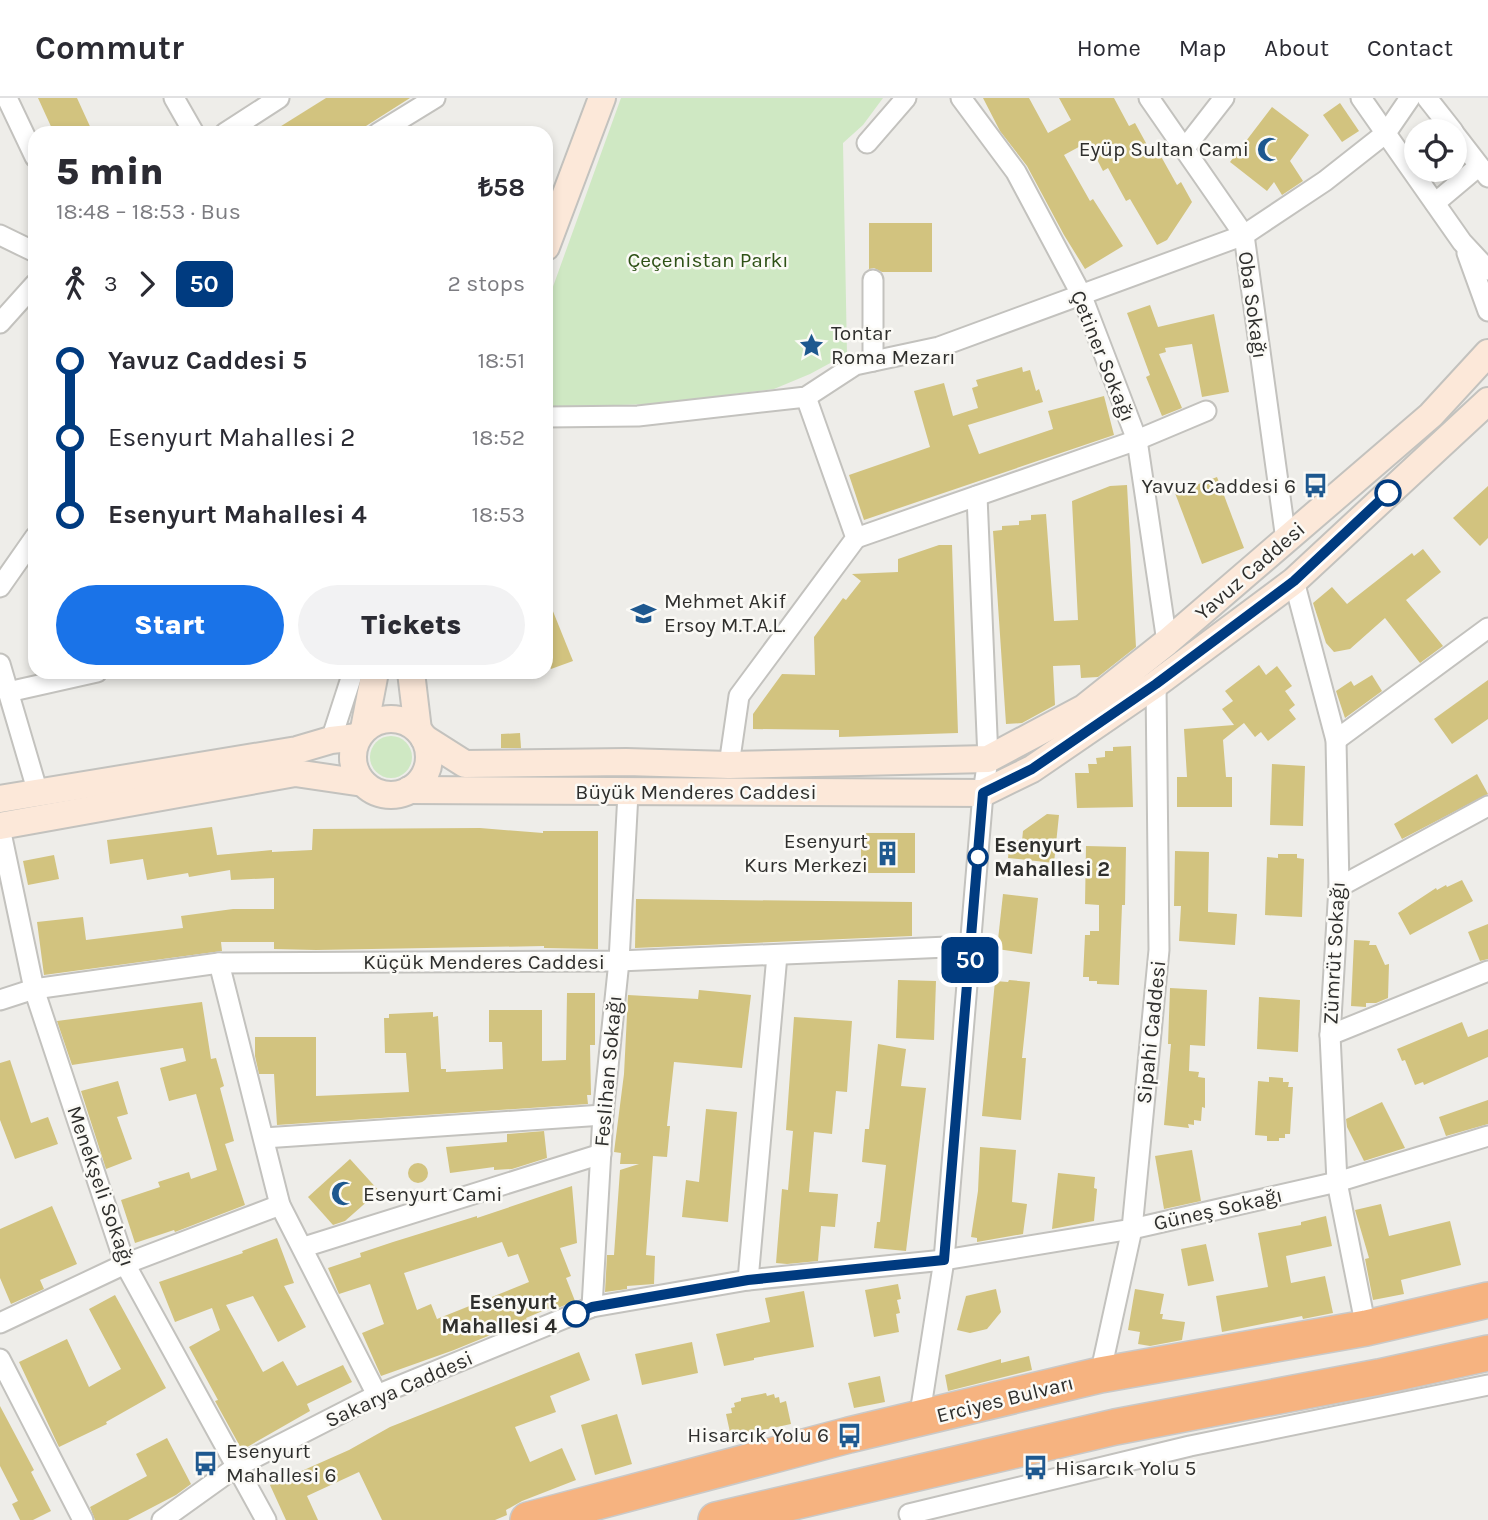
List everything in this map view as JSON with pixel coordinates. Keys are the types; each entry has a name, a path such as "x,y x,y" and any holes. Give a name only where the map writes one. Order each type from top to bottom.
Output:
{"highway":[{"name":"Erciyes Bulvarı","path":"528,1520 849,1436 1100,1375 1366,1328 1488,1300"},
{"path":"716,1520 778,1512 1115,1427 1379,1377 1488,1353"}],"street":[{"path":"7,98 28,142"},
{"path":"174,98 190,126"},
{"path":"236,126 279,98"},
{"path":"389,126 435,98"},
{"path":"553,228 602,98"},
{"path":"866,144 906,98"},
{"name":"Çetiner Sokağı","path":"961,98 1016,172 1081,294 1137,440 1167,642"},
{"name":"Oba Sokağı","path":"1149,98 1244,235 1286,540"},
{"path":"1185,148 1224,98"},
{"path":"1361,98 1462,242 1486,265"},
{"path":"553,417 638,416 806,397 855,365 939,347 1244,235 1325,181 1386,133 1410,98"},
{"path":"1427,98 1443,119"},
{"path":"1435,203 1484,171 1467,150"},
{"path":"0,235 28,249"},
{"path":"1462,242 1488,311"},
{"path":"873,280 873,361"},
{"path":"0,323 28,292"},
{"name":"Yavuz Caddesi","path":"988,759 1084,708 1167,642 1431,415 1488,353"},
{"path":"806,397 856,538"},
{"name":"Yavuz Caddesi","path":"983,793 1032,769 1156,684 1294,581 1488,401"},
{"path":"729,765 739,696 856,538 1137,440 1206,411"},
{"path":"919,1420 944,1260 988,759 977,496"},
{"path":"0,587 28,547"},
{"name":"Zümrüt Sokağı","path":"1294,581 1336,740 1339,887 1330,1035 1337,1182 1366,1328"},
{"path":"1336,740 1488,628"},
{"path":"0,664 38,793"},
{"path":"8,692 66,679"},
{"path":"331,740 351,679"},
{"path":"363,783 354,766 353,756 373,679"},
{"path":"0,827 295,773 363,783 380,793 409,790 423,776 429,757 421,734 412,679"},
{"name":"Sipahi Caddesi","path":"1100,1375 1132,1229 1159,950 1156,684"},
{"path":"0,799 297,750 361,733 372,723 391,719 401,720 421,734"},
{"name":"Büyük Menderes Caddesi","path":"421,734 464,764 626,762 729,765 988,759"},
{"name":"Büyük Menderes Caddesi","path":"409,790 983,793"},
{"name":"Feslihan Sokağı","path":"592,1307 603,1115 619,961 628,793"},
{"path":"1339,887 1488,806"},
{"name":"Menekşeli Sokağı","path":"0,827 34,989 125,1264 266,1520"},
{"name":"Küçük Menderes Caddesi","path":"0,1000 34,989 219,963 619,961 971,946"},
{"path":"748,1280 777,955"},
{"path":"219,963 280,1205 377,1395"},
{"path":"1330,1035 1488,971"},
{"path":"264,1138 603,1115"},
{"name":"Güneş Sokağı","path":"944,1260 1132,1229 1337,1182 1488,1136"},
{"path":"303,1247 601,1154"},
{"path":"0,1323 125,1264 280,1205"},
{"name":"Sakarya Caddesi","path":"162,1520 236,1467 377,1395 592,1307 748,1280 944,1260"},
{"path":"0,1359 83,1520"},
{"path":"912,1520 909,1514 1176,1450 1488,1385"}],"green space":[{"name":"Çeçenistan Parkı","path":"621,98 883,98 863,125 843,143 847,354 774,389 655,404 553,407 553,287"},
{"path":"391,736 406,742 412,757 406,772 391,778 376,772 370,757 376,742"}],"building":[{"path":"38,98 77,98 90,126 51,126"},
{"path":"326,98 410,98 366,126 281,126"},
{"path":"983,98 1029,98 1048,133 1071,120 1059,98 1114,98 1129,126 1135,123 1152,154 1158,151 1177,185 1181,182 1192,202 1167,240 1157,245 1130,199 1126,201 1108,168 1103,171 1088,142 1064,155 1090,201 1093,199 1123,246 1085,269 1027,166 1000,131"},
{"path":"1340,103 1359,131 1342,142 1323,115"},
{"name":"Eyüp Sultan Cami","path":"1272,107 1309,135 1290,161 1303,181 1282,195 1274,182 1267,191 1230,162"},
{"path":"869,223 932,223 932,272 882,272 869,269"},
{"path":"1150,305 1158,327 1214,314 1229,392 1202,397 1192,344 1165,348 1166,352 1159,354 1182,408 1162,416 1146,377 1150,375 1127,313"},
{"path":"1022,367 1023,372 1030,370 1036,391 1039,389 1043,402 968,425 979,454 1053,429 1048,411 1104,396 1114,435 864,520 849,475 930,447 914,391 944,383 953,416 978,408 972,388 978,386 976,380"},
{"path":"1217,477 1244,548 1202,564 1175,493"},
{"path":"1127,485 1136,647 1098,677 1081,678 1080,665 1053,666 1055,705 1022,723 1006,724 993,531 1002,530 1002,526 1019,525 1019,521 1031,520 1031,515 1046,514 1054,621 1078,620 1072,501 1110,486"},
{"path":"1488,486 1488,538 1480,546 1453,518"},
{"path":"939,545 952,545 958,733 839,737 839,730 753,729 753,714 782,674 815,675 814,637 843,598 846,600 861,581 852,574 898,572 898,559"},
{"path":"1423,549 1441,572 1406,600 1443,646 1420,663 1385,618 1350,649 1334,652 1326,643 1313,603 1332,587 1347,604 1412,553 1414,556"},
{"path":"553,611 573,661 553,668"},
{"path":"1259,665 1266,675 1277,666 1292,686 1285,691 1295,705 1289,710 1296,719 1268,741 1261,732 1255,737 1244,723 1223,740 1226,777 1232,777 1232,807 1177,807 1177,777 1187,777 1184,729 1234,725 1222,709 1233,701 1225,691"},
{"path":"1372,675 1382,691 1345,718 1336,691 1351,681 1354,686"},
{"path":"1488,680 1488,719 1452,744 1434,719"},
{"path":"520,733 521,748 501,748 501,734"},
{"path":"1131,746 1133,807 1077,808 1075,773 1089,773 1088,764 1097,764 1096,758 1105,757 1105,751 1113,751 1113,747"},
{"path":"1272,764 1305,766 1303,826 1270,825"},
{"path":"1477,774 1488,794 1402,839 1394,824"},
{"path":"1047,814 1059,815 1054,863 1008,858 1010,840 1022,841 1023,831"},
{"path":"212,827 217,855 272,850 312,850 313,829 480,828 543,833 598,831 598,949 544,946 316,950 274,949 274,942 221,942 222,951 44,975 37,922 83,917 86,940 183,928 181,916 233,909 274,909 274,878 231,880 230,870 147,880 143,859 110,864 107,840"},
{"name":"Esenyurt Kurs Merkezi","path":"861,833 915,833 915,873 861,873"},
{"path":"1086,846 1126,847 1119,985 1097,984 1097,981 1089,981 1089,977 1083,977 1085,935 1090,935 1090,931 1099,931 1099,905 1085,904"},
{"path":"1175,851 1209,852 1208,912 1237,914 1235,945 1179,941 1181,906 1174,906"},
{"path":"1278,854 1297,854 1297,858 1304,859 1302,917 1265,915 1267,857 1278,858"},
{"path":"54,855 59,879 28,885 23,861"},
{"path":"1462,880 1473,901 1410,935 1398,913 1436,888 1447,887"},
{"path":"1003,894 1038,898 1032,954 997,949"},
{"path":"636,899 912,902 912,936 635,948"},
{"path":"1488,924 1488,959 1480,961 1468,932"},
{"path":"1354,940 1370,941 1369,945 1376,945 1385,965 1389,964 1388,998 1376,1003 1366,1003 1366,1007 1351,1006"},
{"path":"898,980 936,981 934,1040 896,1038"},
{"path":"995,981 1030,982 1022,1058 1026,1058 1021,1120 982,1116"},
{"path":"1170,988 1207,990 1205,1046 1190,1045 1189,1071 1199,1072 1198,1077 1205,1078 1205,1108 1202,1107 1201,1121 1194,1120 1194,1125 1188,1124 1189,1128 1164,1125 1171,1044 1168,1044"},
{"path":"699,990 751,995 742,1068 674,1062 667,1126 670,1126 667,1157 653,1156 646,1255 655,1256 654,1284 627,1286 627,1289 605,1292 607,1255 614,1255 620,1170 639,1164 620,1164 621,1153 614,1152 624,1074 628,995 698,999"},
{"path":"567,993 595,993 595,1045 590,1045 591,1095 587,1095 588,1104 277,1125 274,1074 259,1074 255,1037 316,1037 316,1096 409,1092 406,1053 385,1053 384,1018 389,1018 389,1014 433,1012 433,1017 438,1016 441,1069 446,1069 446,1072 503,1069 502,1042 489,1042 489,1010 542,1010 542,1061 566,1060"},
{"path":"1259,997 1300,1000 1298,1052 1257,1049"},
{"path":"202,1002 211,1059 216,1058 224,1086 220,1088 234,1141 225,1144 245,1205 175,1232 174,1230 135,1243 121,1200 160,1187 158,1182 189,1172 191,1179 217,1170 196,1094 169,1101 160,1068 186,1061 183,1048 72,1065 57,1021"},
{"path":"794,1017 852,1021 847,1092 836,1091 832,1134 814,1132 809,1192 838,1194 835,1227 821,1226 818,1261 787,1264 776,1263 782,1189 788,1190 793,1131 786,1130"},
{"path":"1462,1022 1468,1037 1488,1029 1488,1057 1424,1085 1423,1082 1415,1085 1405,1060 1402,1061 1397,1049"},
{"path":"878,1044 906,1049 901,1086 926,1088 906,1251 874,1248 877,1222 880,1222 886,1165 862,1162 865,1129 869,1129"},
{"path":"10,1060 31,1123 48,1117 58,1144 15,1159 0,1120 0,1063"},
{"path":"1269,1077 1283,1078 1283,1082 1289,1082 1288,1087 1293,1087 1290,1134 1285,1134 1285,1138 1279,1138 1279,1141 1267,1141 1267,1136 1255,1135 1258,1081 1269,1082"},
{"path":"118,1081 128,1114 117,1117 132,1159 106,1169 81,1091"},
{"path":"1488,1100 1488,1124 1446,1136 1439,1117"},
{"path":"1382,1102 1405,1148 1364,1161 1347,1127 1346,1119"},
{"path":"706,1109 737,1112 728,1222 682,1217 686,1180 699,1182"},
{"path":"544,1131 547,1158 512,1169 494,1170 494,1167 450,1173 446,1147 507,1142 507,1134"},
{"path":"980,1147 1016,1150 1012,1202 1027,1204 1023,1234 977,1242 977,1238 971,1237 978,1191"},
{"path":"1192,1150 1201,1201 1164,1209 1155,1156"},
{"name":"Esenyurt Cami","path":"350,1159 379,1191 345,1221 333,1225 308,1197"},
{"path":"418,1163 425,1166 428,1173 425,1180 418,1183 411,1180 408,1173 411,1166"},
{"path":"1058,1173 1095,1177 1094,1188 1097,1189 1094,1221 1052,1229"},
{"path":"572,1186 577,1243 560,1248 571,1276 566,1278 575,1301 553,1310 552,1307 454,1350 381,1376 362,1333 384,1324 370,1284 339,1294 328,1268 361,1257 360,1253","holes":["502,1242 508,1257 518,1254 529,1282 437,1319 431,1304 417,1310 404,1273"]},
{"path":"1381,1204 1389,1236 1450,1221 1461,1265 1401,1280 1404,1294 1373,1300 1365,1259 1369,1258 1355,1210"},
{"path":"52,1206 77,1264 40,1280 44,1289 11,1304 0,1278 0,1229"},
{"path":"1326,1216 1332,1246 1286,1256 1291,1283 1325,1276 1333,1313 1303,1319 1302,1316 1222,1332 1216,1296 1268,1287 1258,1233 1301,1225 1301,1222"},
{"path":"277,1238 294,1283 284,1286 306,1327 278,1342 253,1296 226,1305 263,1372 283,1361 297,1386 343,1365 352,1382 307,1404 310,1411 242,1450 189,1347 220,1330 212,1308 175,1322 159,1282 243,1253 242,1251"},
{"path":"1206,1244 1214,1281 1188,1286 1181,1249"},
{"path":"898,1284 901,1299 897,1300 900,1313 896,1314 899,1332 874,1337 865,1290"},
{"path":"996,1289 1001,1312 987,1329 970,1333 957,1330 966,1296"},
{"path":"1135,1289 1164,1294 1160,1314 1163,1314 1162,1319 1185,1322 1182,1340 1150,1346 1138,1344 1140,1332 1128,1330"},
{"path":"804,1291 814,1347 724,1366 716,1334 770,1322 765,1298"},
{"path":"115,1295 166,1388 106,1422 107,1424 59,1447 19,1362 67,1339 89,1387 121,1369 89,1309"},
{"path":"692,1342 698,1373 642,1385 635,1354"},
{"path":"579,1352 590,1380 550,1396 556,1412 515,1427 530,1462 562,1448 576,1480 522,1501 506,1510 507,1515 495,1520 382,1520 359,1472 307,1496 318,1520 286,1520 270,1485 349,1450 390,1427"},
{"path":"1029,1356 1032,1370 948,1391 945,1375 1001,1359 1001,1363"},
{"path":"880,1376 885,1402 854,1408 848,1383"},
{"path":"766,1393 767,1396 774,1394 775,1398 779,1397 780,1403 786,1401 791,1424 731,1437 726,1414 732,1413 734,1403 741,1401 741,1398"},
{"path":"0,1406 34,1470 31,1472 51,1511 33,1520 20,1520 12,1504 18,1501 0,1466"},
{"path":"617,1414 632,1464 595,1475 581,1425"},
{"path":"167,1438 191,1484 176,1495 128,1520 95,1520 90,1507 147,1476 136,1454"}],"bus line":[{"name":"50","path":"576,1314 592,1307 748,1280 944,1260 983,793 1032,769 1156,684 1294,581 1388,493"}],"place":[{"name":"Eyüp Sultan Cami","path":"1269,149"},
{"name":"Tontar Roma Mezarı","path":"811,345"},
{"name":"Yavuz Caddesi 6","path":"1316,486"},
{"name":"Mehmet Akif Ersoy M.T.A.L.","path":"644,613"},
{"name":"Esenyurt Kurs Merkezi","path":"888,853"},
{"name":"Esenyurt Mahallesi 2","path":"978,857"},
{"name":"Esenyurt Cami","path":"343,1194"},
{"name":"Esenyurt Mahallesi 4","path":"576,1314"},
{"name":"Hisarcık Yolu 6","path":"849,1435"},
{"name":"Esenyurt Mahallesi 6","path":"206,1463"},
{"name":"Hisarcık Yolu 5","path":"1035,1468"}]}
